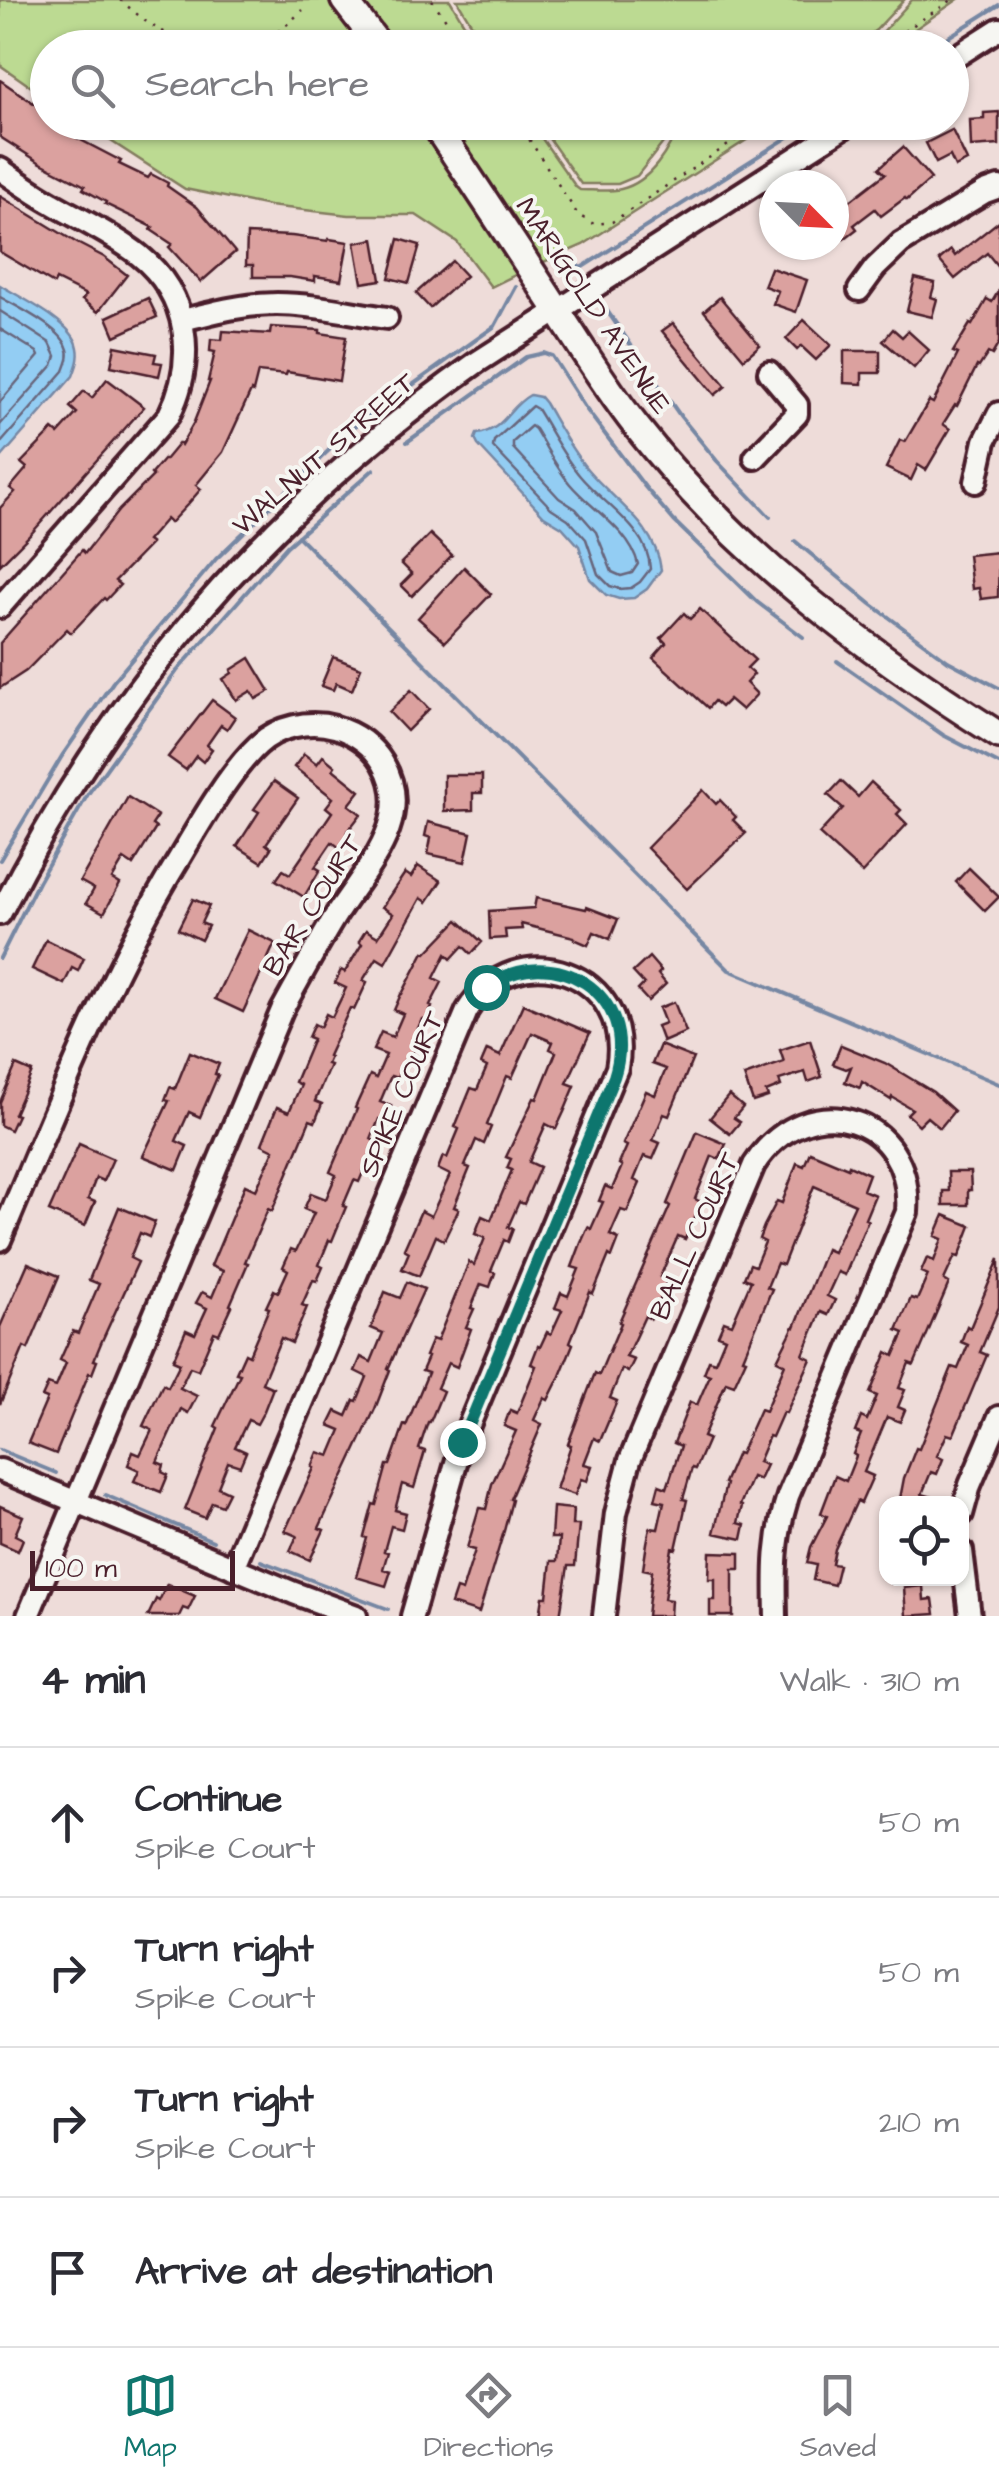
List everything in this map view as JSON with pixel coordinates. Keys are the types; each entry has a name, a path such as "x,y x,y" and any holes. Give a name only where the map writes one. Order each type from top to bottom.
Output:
{"main road":[{"path":"344,0 367,30"},
{"name":"MARIGOLD AVENUE","path":"445,140 604,383 686,485 801,596 862,643 999,735"}],"street":[{"path":"969,48 999,29"},
{"name":"WALNUT STREET","path":"0,914 45,828 106,731 165,652 239,566 324,483 383,432 476,363 824,140"},
{"path":"0,170 148,262 168,286 186,335 183,383 169,415 0,607"},
{"path":"859,290 901,243 999,187"},
{"path":"182,320 242,306 276,304 387,318"},
{"path":"755,458 797,414 796,405 769,372"},
{"path":"976,482 985,440 999,413"},
{"name":"BAR COURT","path":"0,1240 117,968 150,906 218,798 258,745 284,729 314,724 358,736 378,756 392,780 395,804 388,836 316,947 282,1010 28,1616"},
{"name":"SPIKE COURT","path":"233,1568 466,1011 486,987 503,976 533,968 563,972 590,985 609,1008 619,1041 617,1068 468,1428 412,1616"},
{"name":"BALL COURT","path":"604,1616 616,1513 630,1460 754,1164 763,1150 789,1128 813,1119 836,1118 868,1129 893,1152 904,1172 907,1212 788,1496 775,1554 776,1616"},
{"path":"967,1496 999,1417"},
{"path":"0,1470 356,1616"},
{"path":"966,1586 970,1616"}],"path":[{"path":"120,0 160,30"},
{"path":"432,0 453,30"},
{"path":"906,30 952,0"},
{"path":"279,30 302,10"},
{"path":"530,140 578,215 594,224 612,222 736,140"}],"green space":[{"path":"0,0 334,0 358,30 30,30 30,86 0,65"},
{"path":"353,0 450,0 468,30 377,30"},
{"path":"457,0 904,0 876,30 475,30"},
{"path":"912,0 957,0 914,30 885,30"},
{"path":"109,140 435,140 523,271 491,287 457,242 416,215 349,215 269,206 185,189"},
{"path":"453,140 543,140 576,187 606,191 632,185 650,172 671,140 747,140 583,245 537,265"},
{"path":"550,140 665,140 637,176 618,184 581,184"}],"water":[{"path":"0,285 65,327 73,335 79,353 73,376 0,459"},
{"path":"530,395 540,397 582,462 633,515 651,540 661,570 647,589 634,598 606,595 590,579 579,546 562,527 544,516 478,445 477,434 494,428"}],"building":[{"path":"0,80 30,101 30,140 81,140 121,161 119,164 168,183 197,207 235,252 201,282 169,247 172,244 151,230 153,227 105,204 83,189 85,186 0,137"},
{"path":"999,112 999,145 971,147 970,120 984,119 984,113"},
{"path":"957,140 967,161 955,167 950,156 936,163 926,143"},
{"path":"903,147 931,179 881,216 875,209 854,225 857,229 849,235 849,202 885,174 879,168"},
{"path":"0,196 104,257 127,275 98,312 82,300 86,295 56,280 54,284 0,252"},
{"path":"999,221 999,268 987,253 955,279 939,260 951,250 955,256"},
{"path":"247,234 348,242 341,280 315,276 315,281 253,277 253,265 246,265"},
{"path":"374,239 381,280 362,283 355,243"},
{"path":"399,239 420,245 409,283 389,278"},
{"path":"452,261 466,276 430,308 416,293"},
{"path":"771,268 807,280 796,312 773,304 778,291 764,286"},
{"path":"915,278 935,283 931,297 937,299 932,317 907,311"},
{"path":"999,290 999,343 992,355 988,353 977,366 943,424 950,429 926,470 918,465 911,480 886,468 900,440 905,442 929,401 933,403 958,354 953,352 970,324 987,299 992,302"},
{"path":"720,297 760,345 744,359 704,311"},
{"path":"148,298 157,317 115,336 107,317"},
{"path":"804,320 831,345 816,360 786,339"},
{"path":"673,323 726,386 715,395 662,331"},
{"path":"271,327 320,330 346,337 339,381 287,372 258,372 253,392 223,452 196,485 201,489 147,541 151,544 115,581 120,585 106,600 71,633 67,629 26,671 0,688 0,643 82,550 85,553 164,459 181,445 210,381 215,352 210,351 211,339 222,340 223,331 270,334"},
{"path":"893,329 902,337 908,331 929,350 914,368 883,341"},
{"path":"115,346 156,354 154,362 162,363 159,376 111,366"},
{"path":"844,351 880,351 880,373 862,373 862,384 844,383"},
{"path":"107,379 144,407 0,565 0,508 15,492 10,488 27,468 21,463 53,430 58,434 77,413 70,407 84,391 92,398"},
{"path":"430,534 452,555 412,596 401,585 412,574 401,563"},
{"path":"999,552 998,597 981,599 979,588 972,589 968,555"},
{"path":"464,567 491,594 445,642 418,618"},
{"path":"700,609 755,660 747,668 754,674 746,683 757,694 742,710 729,699 721,707 714,701 708,708 653,658 666,643 661,638 684,613 690,619"},
{"path":"333,657 361,668 352,690 336,683 333,690 321,686"},
{"path":"250,658 270,691 256,699 251,691 236,700 223,679"},
{"path":"411,690 429,709 407,731 389,712"},
{"path":"212,700 235,717 227,729 221,725 207,745 212,749 203,762 196,756 186,770 168,757"},
{"path":"304,754 317,764 323,756 360,791 349,805 361,814 340,848 332,842 315,867 320,870 304,897 276,880 283,870 290,874 332,812 326,807 333,798 294,767"},
{"path":"444,775 482,775 482,793 473,793 473,810 444,811"},
{"path":"274,781 298,798 266,844 271,848 262,862 237,846 259,812 254,809"},
{"path":"841,781 858,797 871,782 901,810 897,814 907,824 862,873 819,834 843,808 828,795"},
{"path":"703,790 716,804 720,800 746,833 687,889 647,848"},
{"path":"128,797 158,816 152,825 156,828 133,865 124,859 112,879 120,884 104,913 86,903 94,889 80,881"},
{"path":"428,822 471,833 465,862 428,854"},
{"path":"418,866 441,881 427,902 421,898 385,963 377,958 328,1056 330,1065 315,1101 322,1104 315,1122 310,1120 272,1211 268,1209 219,1334 214,1332 198,1370 190,1367 180,1388 197,1396 188,1413 181,1409 157,1462 164,1465 162,1472 168,1475 161,1492 134,1481 139,1470 128,1465 133,1452 140,1455 152,1430 143,1426 163,1384 168,1387 180,1363 173,1360 186,1330 195,1334 207,1308 196,1303 202,1292 212,1297 223,1271 211,1266 245,1185 256,1190 274,1150 262,1144 277,1107 289,1112 301,1085 295,1082 313,1039 308,1037 314,1024 320,1027 326,1014 332,1017 346,988 335,983 341,970 345,972 366,930 378,937 393,914 382,907 405,873 411,877"},
{"path":"969,868 999,897 985,911 956,882"},
{"path":"536,898 587,907 618,919 610,939 594,932 588,945 574,937 521,924 522,929 505,930 506,938 490,939 489,911 534,908"},
{"path":"193,899 209,906 201,923 208,926 201,940 178,929"},
{"path":"458,920 482,942 471,954 463,946 451,959 446,954 434,978 442,982 411,1045 415,1046 409,1061 405,1059 397,1078 391,1076 380,1102 391,1106 385,1121 379,1119 371,1139 376,1142 359,1182 354,1180 343,1206 346,1207 319,1265 323,1267 302,1305 307,1307 292,1343 281,1338 262,1383 273,1388 264,1411 257,1424 248,1420 235,1447 246,1452 240,1466 228,1462 218,1487 229,1492 222,1506 212,1502 205,1518 185,1510 218,1428 215,1426 240,1374 236,1373 245,1353 249,1355 269,1308 266,1307 288,1270 283,1267 291,1249 296,1251 314,1213 304,1209 311,1193 326,1199 336,1175 330,1172 355,1108 370,1075 376,1078 386,1055 373,1050 381,1032 393,1037 403,1014 394,1010 424,952"},
{"path":"248,930 275,943 243,1012 215,999"},
{"path":"46,940 84,958 78,971 72,968 64,984 32,969"},
{"path":"649,957 666,984 648,1001 638,990 644,984 633,972"},
{"path":"674,1002 686,1032 663,1042 657,1026 665,1023 659,1008"},
{"path":"523,1004 590,1033 567,1083 575,1086 556,1129 546,1124 529,1162 540,1167 524,1204 519,1202 508,1227 513,1229 491,1271 495,1273 490,1287 481,1284 471,1308 474,1309 466,1327 471,1329 457,1367 448,1363 437,1388 443,1391 419,1449 425,1451 414,1488 402,1484 395,1510 406,1513 402,1529 391,1526 384,1551 388,1552 383,1569 391,1571 386,1586 356,1577 373,1504 376,1505 387,1465 428,1373 422,1371 432,1339 437,1341 469,1262 474,1265 485,1238 475,1234 482,1216 491,1220 512,1170 507,1168 511,1159 506,1157 534,1098 537,1099 556,1052 550,1049 553,1042 532,1033 512,1078 507,1076 487,1125 491,1127 484,1144 476,1140 465,1166 470,1168 454,1207 459,1209 444,1240 436,1236 419,1276 402,1269 409,1252 404,1249 421,1211 431,1216 450,1175 438,1169 459,1129 455,1127 471,1088 477,1090 487,1067 481,1064 487,1050 500,1056"},
{"path":"810,1040 822,1077 808,1082 805,1072 779,1080 781,1086 766,1092 768,1097 753,1102 744,1076 784,1062 780,1050"},
{"path":"660,1045 693,1058 669,1116 664,1114 653,1140 660,1143 653,1159 644,1156 634,1180 640,1183 627,1212 621,1210 610,1235 619,1239 593,1294 590,1292 560,1376 534,1420 542,1424 510,1499 479,1613 451,1604 456,1589 462,1591 475,1550 467,1548 479,1508 486,1509 492,1484 516,1431 504,1426 510,1410 517,1413 536,1366 531,1364 538,1346 547,1332 551,1334 562,1310 555,1308 561,1293 568,1296 579,1269 572,1267 581,1243 603,1202 599,1201 605,1186 612,1189 622,1166 619,1164 627,1146 623,1144 646,1091 655,1095 666,1069 652,1064"},
{"path":"841,1045 885,1063 933,1092 954,1111 940,1128 927,1117 919,1125 907,1114 912,1109 892,1097 891,1100 862,1082 860,1088 845,1082 851,1067 833,1064"},
{"path":"190,1052 219,1064 215,1074 218,1075 200,1117 189,1112 176,1141 187,1146 177,1170 143,1156 169,1101 165,1100 170,1087 175,1089"},
{"path":"16,1065 32,1072 10,1130 0,1125 0,1102"},
{"path":"729,1095 743,1107 734,1118 740,1122 730,1134 710,1118"},
{"path":"697,1132 726,1144 719,1159 712,1156 695,1199 701,1202 692,1224 685,1239 678,1236 660,1277 667,1280 658,1305 651,1319 645,1316 626,1357 634,1360 628,1372 622,1369 610,1398 617,1401 600,1441 594,1438 584,1464 592,1466 587,1481 581,1479 575,1495 556,1489 595,1373 599,1375"},
{"path":"79,1144 113,1159 103,1181 96,1178 88,1199 95,1202 85,1226 49,1211"},
{"path":"810,1152 869,1174 863,1190 875,1195 865,1219 868,1220 845,1275 838,1272 827,1296 835,1300 828,1315 821,1312 803,1355 811,1359 758,1462 766,1465 759,1480 752,1477 740,1505 738,1523 745,1525 742,1539 714,1533 724,1483 760,1409 765,1411 785,1364 777,1360 795,1327 826,1249 833,1252 855,1204 814,1186 783,1265 777,1263 767,1287 772,1289 743,1358 746,1359 734,1385 726,1382 703,1437 708,1439 695,1469 692,1468 664,1599 671,1600 670,1616 647,1616 652,1571 643,1569 650,1528 658,1529 664,1502 655,1500 659,1485 667,1488 681,1446 674,1443 690,1402 697,1405 710,1375 704,1373 709,1360 715,1362 725,1338 718,1335 724,1321 732,1324 751,1281 744,1278 750,1264 755,1266 765,1242 759,1239 764,1226 777,1201 782,1203 797,1163 804,1166"},
{"path":"948,1172 970,1172 968,1205 943,1205 943,1191 949,1191"},
{"path":"119,1207 155,1222 149,1237 140,1233 130,1258 138,1262 56,1454 28,1443 47,1399 42,1397 48,1384 56,1387 66,1363 60,1360 73,1331 78,1333 99,1284 89,1280"},
{"path":"944,1215 971,1226 959,1257 955,1256 944,1280 949,1283 914,1365 909,1363 899,1388 905,1390 898,1407 905,1410 900,1422 887,1417 864,1472 873,1476 835,1549 832,1564 839,1565 834,1585 813,1580 816,1565 807,1563 827,1516 821,1513 835,1476 846,1481 861,1434 855,1432 861,1417 867,1420 877,1396 870,1393 887,1352 894,1356 904,1333 897,1330 911,1298 917,1300 928,1275 921,1272 927,1258 934,1261 942,1239 935,1236"},
{"path":"999,1259 999,1307 980,1352 987,1355 953,1436 947,1434 937,1456 943,1459 937,1474 931,1472 922,1494 929,1496 901,1496 904,1478 952,1367 958,1369 968,1345 961,1342 967,1326 970,1328"},
{"path":"28,1263 59,1276 0,1404 0,1327"},
{"path":"407,1282 424,1289 388,1369 375,1409 319,1528 324,1530 310,1560 290,1551 297,1536 285,1531 318,1452 330,1456 341,1430 329,1425 336,1411 347,1416 354,1400 357,1401 367,1377 355,1371 361,1357 371,1362 383,1333 371,1328 385,1292 400,1298"},
{"path":"0,1506 23,1516 15,1535 23,1539 18,1551 0,1543"},
{"path":"553,1507 573,1509 572,1525 579,1525 575,1566 568,1566 560,1616 540,1616 543,1597 547,1597 551,1561 557,1561 559,1538 551,1538"},
{"path":"710,1552 740,1553 740,1569 733,1569 733,1616 710,1616 715,1579 709,1579"},
{"path":"167,1584 195,1596 188,1610 183,1608 179,1616 148,1616 156,1599 159,1601"},
{"path":"923,1586 924,1600 933,1599 935,1614 906,1616 904,1588"}],"waterway":[{"path":"959,30 999,5"},
{"path":"555,258 569,260 581,268 784,140"},
{"path":"0,860 62,756 113,682 216,559 351,429 495,326 516,287"},
{"path":"603,305 681,417 770,517"},
{"path":"407,442 526,357 544,353 552,356 586,409 674,521 757,602 803,637"},
{"path":"0,958 88,794 177,671 287,546 374,469"},
{"path":"298,536 729,970 999,1084"},
{"path":"795,541 948,661 999,688"},
{"path":"837,661 943,735 999,764"},
{"path":"0,1450 56,1473"},
{"path":"105,1495 213,1541"},
{"path":"261,1561 388,1609"}],"route":[{"path":"462,1442 614,1077 619,1050 615,1020 609,1008 590,985 572,975 533,968 503,976 486,987"}]}
